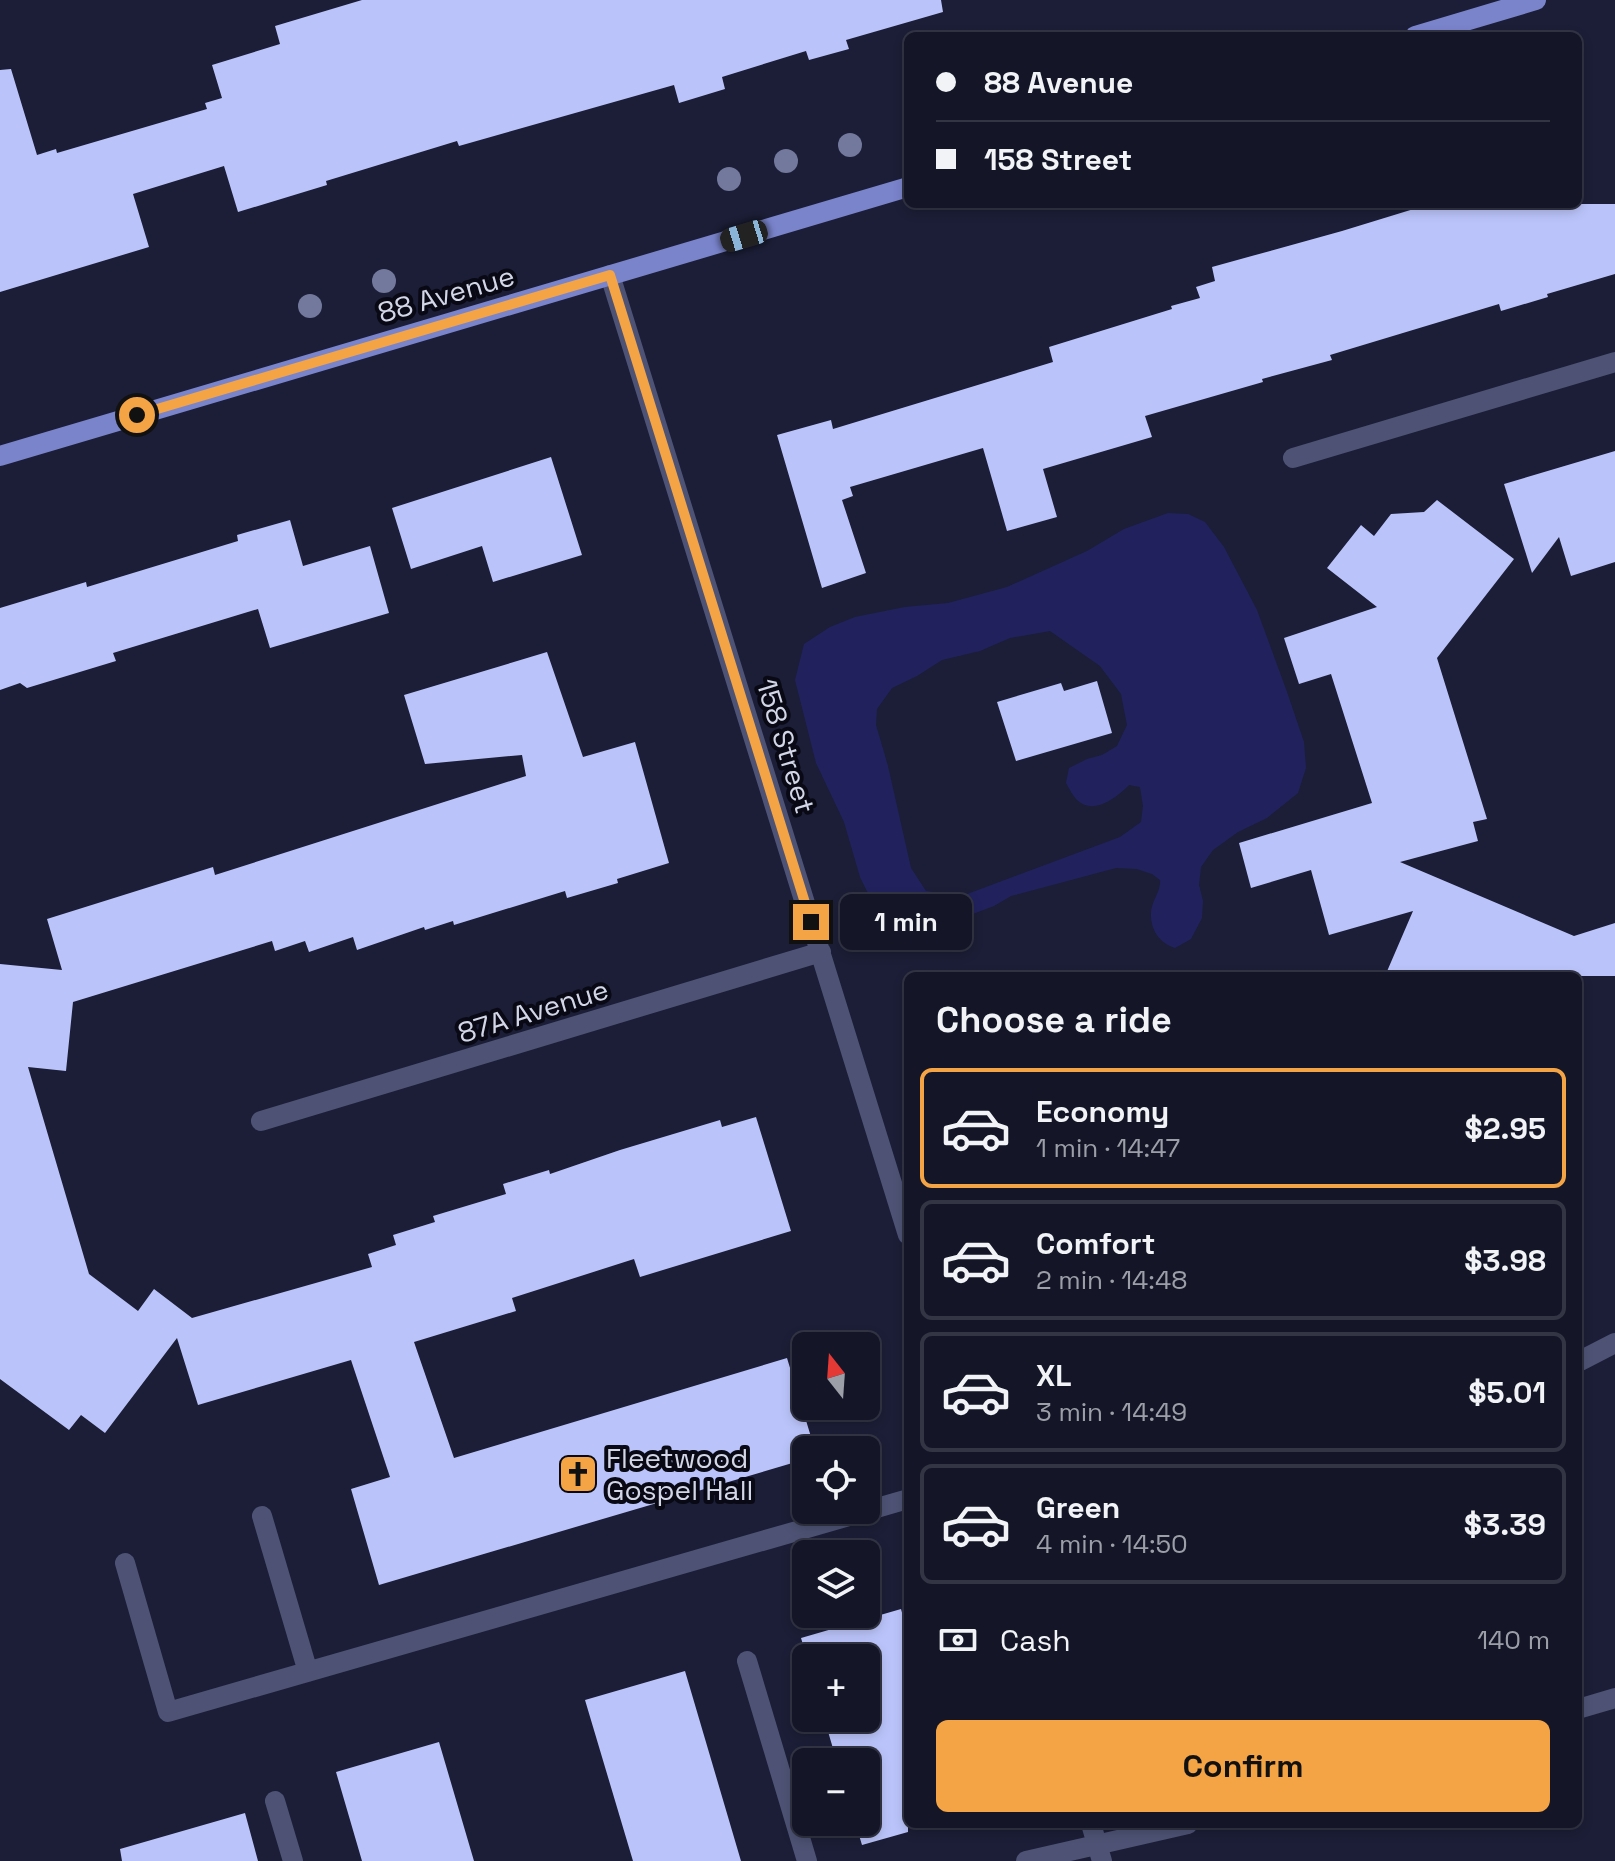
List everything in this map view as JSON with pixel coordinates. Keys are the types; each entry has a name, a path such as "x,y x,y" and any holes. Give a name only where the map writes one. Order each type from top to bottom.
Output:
{"main road":[{"path":"1428,32 1536,0"},
{"name":"88 Avenue","path":"0,456 904,188"}],"street":[{"name":"158 Street","path":"610,275 904,1222"},
{"path":"1293,458 1615,362"},
{"name":"87A Avenue","path":"261,1121 821,952"},
{"path":"1582,1360 1615,1343"},
{"path":"125,1563 168,1712 904,1500"},
{"path":"262,1516 308,1672"},
{"path":"747,1661 807,1861"},
{"path":"1582,1708 1615,1698"},
{"path":"275,1801 293,1861"},
{"path":"1092,1828 1100,1853"},
{"path":"1026,1861 1100,1853 1176,1828"}],"shaded area":[{"path":"1168,513 1188,514 1205,522 1224,547 1257,610 1304,742 1306,768 1298,793 1267,818 1238,832 1213,850 1201,867 1202,918 1191,939 1175,948 1160,939 1152,924 1152,908 1160,880 1137,869 1116,868 1011,896 928,936 896,937 881,920 860,877 844,822 816,763 795,680 804,644 830,627 855,617 905,607 948,603 1007,587 1087,551 1124,529","holes":["1050,631 1100,666 1121,694 1127,725 1117,746 1069,768 1066,783 1077,800 1091,806 1105,803 1129,785 1140,787 1143,806 1141,822 1120,837 962,896 926,891 911,868 876,725 877,709 892,688 942,660 980,651 1010,638"]}],"building":[{"path":"362,0 941,0 943,12 846,40 849,49 809,60 806,51 722,77 725,89 679,103 674,85 459,146 457,141 238,212 224,166 133,194 149,247 0,292 0,70 11,69 37,155 56,149 57,153 207,109 205,103 222,98 212,65 280,44 275,26"},
{"path":"1582,204 1615,204 1615,274 1501,311 1499,304 1330,355 1332,360 1145,416 1152,437 1043,469 1057,517 1007,531 983,448 850,487 853,496 842,500 866,573 822,588 777,435 831,420 833,429 1053,362 1049,347 1200,298 1196,287 1215,281 1212,267 1417,208 1582,208"},
{"path":"1615,451 1615,562 1571,576 1559,537 1532,573 1504,484"},
{"path":"551,457 582,555 493,582 482,546 411,569 392,508"},
{"path":"1437,500 1514,559 1437,658 1487,819 1473,822 1478,841 1400,862 1574,936 1615,923 1615,976 1582,976 1582,972 1387,972 1413,911 1329,935 1311,870 1251,888 1239,843 1372,803 1331,674 1299,684 1284,638 1377,607 1327,568 1361,525 1374,536 1391,514 1424,512"},
{"path":"290,520 303,566 370,546 389,613 270,648 258,609 113,653 116,661 27,688 20,683 0,690 0,608 86,582 87,587 238,541 237,535"},
{"path":"547,652 583,757 635,742 669,863 567,898 565,891 454,925 453,921 425,930 424,927 357,950 353,937 309,952 305,941 275,951 272,941 73,1002 66,1071 28,1067 89,1274 138,1311 154,1289 192,1318 372,1267 368,1254 396,1245 393,1235 435,1222 433,1216 506,1194 503,1184 549,1170 550,1174 720,1120 722,1127 756,1117 791,1231 640,1277 634,1259 512,1298 516,1311 414,1342 454,1458 787,1358 792,1374 792,1420 806,1420 811,1436 792,1436 792,1463 379,1585 351,1489 390,1477 351,1360 198,1405 177,1338 105,1433 81,1415 69,1430 0,1379 0,964 62,970 47,919 213,867 215,875 526,776 522,755 425,764 404,695"},
{"path":"1097,681 1112,733 1016,761 997,702 1061,683 1064,691"},
{"path":"901,1609 904,1620 904,1828 908,1828 908,1832 862,1845 859,1836 880,1836 880,1748 833,1748 828,1732 880,1732 880,1644 803,1644 801,1638 835,1628 880,1628 880,1615"},
{"path":"685,1671 741,1861 633,1861 585,1700"},
{"path":"439,1742 474,1861 362,1861 336,1772"},
{"path":"245,1813 258,1861 122,1861 120,1849"}],"place":[{"name":"Fleetwood Gospel Hall","path":"578,1474"}],"route":[{"path":"137,415 610,275 811,922"}]}
